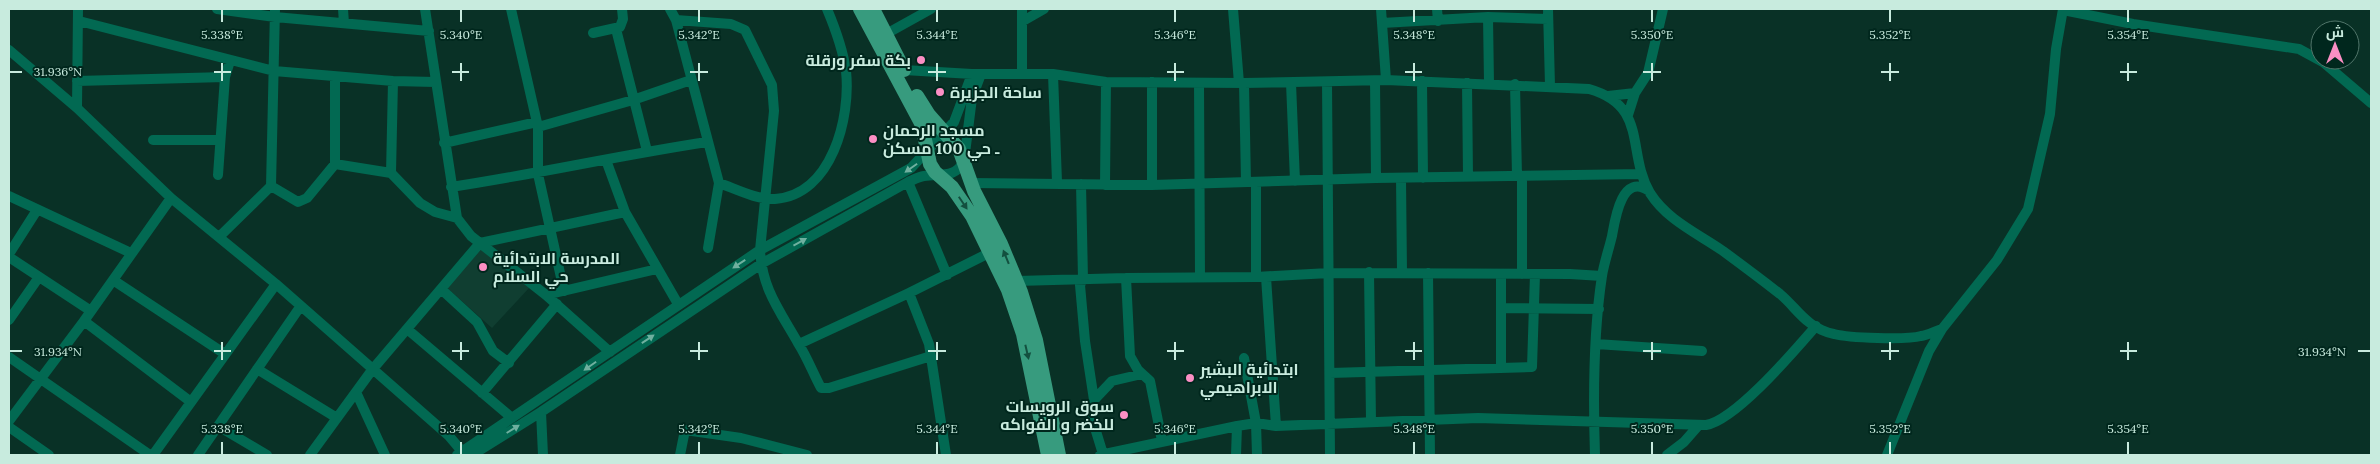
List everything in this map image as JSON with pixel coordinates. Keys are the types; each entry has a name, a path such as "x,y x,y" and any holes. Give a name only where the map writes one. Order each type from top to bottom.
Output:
{"main road":[{"path":"860,9 922,126 930,164 960,198 1015,286"},
{"path":"873,9 923,107 944,133 955,143 964,161 971,183 1001,244 1036,340 1037,371 1048,455"},
{"path":"1037,371 1059,455"}],"street":[{"path":"77,108 78,9"},
{"path":"217,9 275,13 344,23 429,31"},
{"path":"343,9 344,23"},
{"path":"424,9 429,31 444,143 457,218 467,232 557,304 610,352"},
{"path":"511,9 538,124 538,174 564,291"},
{"path":"593,33 616,29 622,22 622,9"},
{"path":"670,9 676,20 707,142 720,183 708,248"},
{"path":"720,183 766,199 788,196 804,188 822,170 837,144 846,107 846,72 842,51 826,9"},
{"path":"886,34 931,9"},
{"path":"1022,9 1022,72"},
{"path":"1023,21 1044,9"},
{"path":"1233,9 1276,426"},
{"path":"1381,9 1386,80"},
{"path":"1437,9 1438,21"},
{"path":"1628,115 1635,93 1648,73 1663,9"},
{"path":"1887,455 1929,352 1942,329 1997,260 2028,209 2050,114 2056,49 2063,9 2133,24 2299,49 2322,62 2371,103"},
{"path":"219,238 270,186 275,13"},
{"path":"1382,23 1438,21 1493,15 1548,14 1550,86"},
{"path":"1489,83 1493,15"},
{"path":"676,20 739,26 747,34 774,92 774,111 760,250 761,264 766,287 824,389 931,356"},
{"path":"79,21 274,71 393,82 435,82"},
{"path":"616,29 647,151"},
{"path":"9,50 77,108 171,198 276,284 467,452"},
{"path":"218,176 225,77 230,61"},
{"path":"904,70 977,74 1022,72 1053,74 1106,82 1291,83 1386,80 1515,84 1589,89 1608,96 1628,115 1634,132 1642,174 1649,191 1672,217 1725,252 1782,296 1810,323 1833,334 1850,338 1920,337 1942,329"},
{"path":"467,452 541,412 610,352 760,250 911,168 956,119 977,74"},
{"path":"467,452 512,418 576,382 761,264 908,182 923,176 955,172 964,161 977,74"},
{"path":"1053,74 1057,182"},
{"path":"77,82 225,77"},
{"path":"270,186 292,201 303,201 335,164 335,77"},
{"path":"444,143 538,124 633,100 691,80"},
{"path":"1375,81 1376,178"},
{"path":"1422,81 1423,178"},
{"path":"391,173 393,82"},
{"path":"1105,185 1106,82"},
{"path":"1152,82 1152,185"},
{"path":"1327,82 1330,180 1330,455"},
{"path":"1199,83 1200,277"},
{"path":"1291,83 1295,181"},
{"path":"1467,83 1468,176"},
{"path":"1515,84 1520,176 1522,274"},
{"path":"1608,96 1635,93"},
{"path":"153,140 220,140"},
{"path":"451,187 538,174 647,151 707,142"},
{"path":"606,160 625,212 678,304"},
{"path":"335,164 391,173 420,203 435,212 457,218"},
{"path":"971,183 1057,182 1152,185 1376,178 1642,174"},
{"path":"1401,178 1402,272"},
{"path":"908,182 946,274"},
{"path":"1080,184 1083,279 1080,285 1085,341 1094,400 1091,415 1101,455 1256,423 1276,426 1478,418 1594,420 1698,426 1712,424 1766,382 1816,326"},
{"path":"880,185 885,195"},
{"path":"1596,455 1594,420 1596,344 1602,276 1616,215 1626,192 1630,188 1639,186 1649,191"},
{"path":"9,196 37,210 47,212 131,253"},
{"path":"9,421 84,321 171,198"},
{"path":"37,210 9,255 39,278 91,311"},
{"path":"310,455 372,370 480,243 625,212"},
{"path":"799,344 992,252"},
{"path":"546,295 657,269"},
{"path":"1015,286 1083,279 1261,277 1329,272 1602,276"},
{"path":"1369,272 1371,422"},
{"path":"1428,273 1430,455"},
{"path":"1501,274 1501,368"},
{"path":"1330,373 1533,366 1535,274"},
{"path":"9,320 13,305 39,278"},
{"path":"1126,278 1130,356 1142,374 1150,381 1162,441"},
{"path":"113,280 225,354"},
{"path":"9,357 152,455 276,284"},
{"path":"441,289 477,322 493,351 509,363"},
{"path":"909,292 926,335 931,356 946,455"},
{"path":"482,393 557,304"},
{"path":"198,455 300,306"},
{"path":"1501,308 1599,309"},
{"path":"84,321 191,402"},
{"path":"407,329 512,418"},
{"path":"1920,337 1929,352"},
{"path":"1596,344 1702,351"},
{"path":"1244,358 1256,423 1257,455"},
{"path":"257,369 337,418"},
{"path":"1094,400 1112,381 1142,374"},
{"path":"356,392 385,455"},
{"path":"541,412 543,455"},
{"path":"218,426 266,455"},
{"path":"1236,455 1237,426"},
{"path":"1667,455 1684,442 1698,426"},
{"path":"9,427 49,455"},
{"path":"680,455 685,430 741,438 806,455"}],"shaded area":[{"name":"المدرسة الابتدائية حي السلام","path":"480,246 529,288 492,328 446,287"}],"place":[{"name":"بكة سفر ورقلة","path":"921,60"},
{"name":"ساحة الجزيرة","path":"940,92"},
{"name":"مسجد الرحمان ـ حي 100 مسكن","path":"873,139"},
{"name":"المدرسة الابتدائية حي السلام","path":"483,267"},
{"name":"ابتدائية البشير الابراهيمي","path":"1190,378"},
{"name":"سوق الرويسات للخضر و الفواكه","path":"1124,415"}]}
